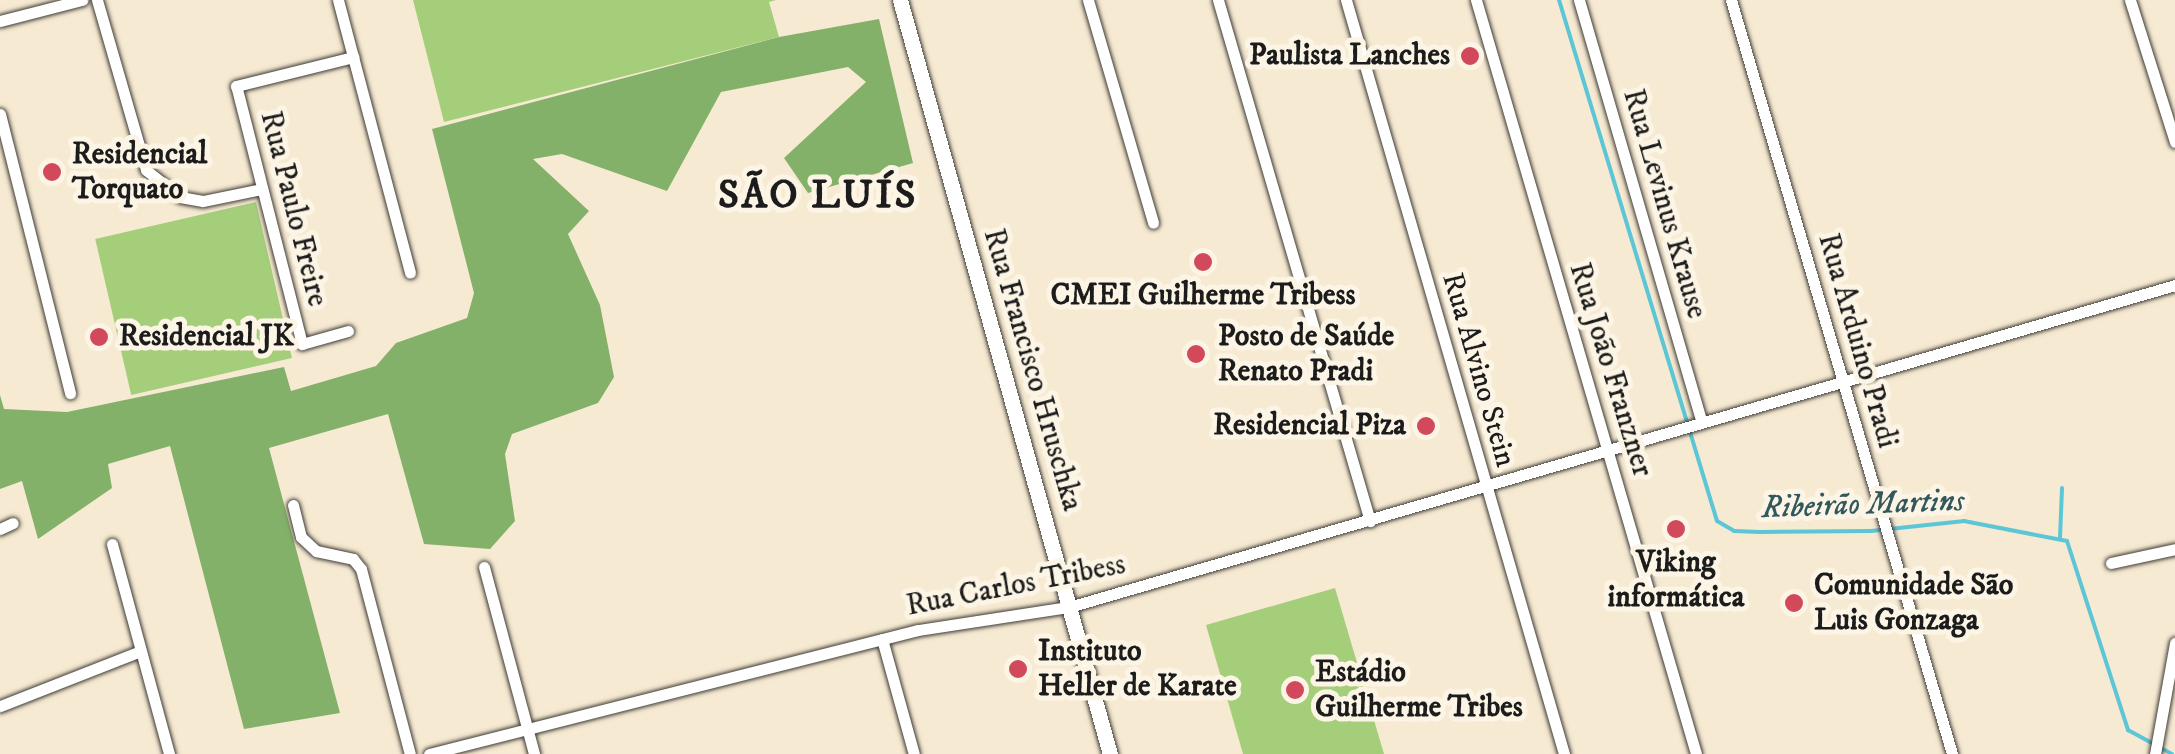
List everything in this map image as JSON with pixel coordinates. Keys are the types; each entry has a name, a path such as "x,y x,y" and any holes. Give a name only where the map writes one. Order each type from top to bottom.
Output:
{"main road":[{"name":"Rua Francisco Hruschka","path":"900,0 1110,754"}],"street":[{"path":"0,21 82,0"},
{"path":"97,0 146,170 180,197 202,201 262,189"},
{"path":"338,0 410,273"},
{"path":"1088,0 1153,222"},
{"path":"1218,0 1370,522"},
{"name":"Rua Alvino Stein","path":"1346,0 1564,754"},
{"name":"Rua João Franzner","path":"1476,0 1696,754"},
{"name":"Rua Levinus Krause","path":"1579,0 1697,424"},
{"name":"Rua Arduino Pradi","path":"1730,0 1952,754"},
{"path":"2130,0 2175,142"},
{"name":"Rua Paulo Freire","path":"348,331 302,344 236,86 353,57"},
{"path":"0,114 70,393"},
{"name":"Rua Carlos Tribess","path":"429,754 882,638 1070,607 2175,285"},
{"path":"292,505 302,537 316,551 353,559 362,569 410,754"},
{"path":"0,530 13,523"},
{"path":"112,544 168,754"},
{"path":"2111,564 2175,548"},
{"path":"484,567 534,754"},
{"path":"882,638 914,754"},
{"path":"2155,754 2175,643"},
{"path":"0,706 140,650"}],"green space":[{"path":"413,0 776,0 769,2 779,37 444,122"},
{"path":"879,19 913,163 808,193 784,158 866,82 848,67 721,92 667,191 562,154 533,159 589,211 568,234 600,305 614,377 598,403 512,434 505,454 515,521 490,549 424,544 388,414 269,448 340,713 244,729 170,446 108,464 112,488 38,539 22,481 0,489 0,395 4,409 67,412 284,367 291,391 376,366 396,343 467,318 474,293 432,129 779,37"},
{"path":"256,202 292,358 131,395 95,239"},
{"name":"Estádio Guilherme Tribes","path":"1335,588 1384,754 1243,754 1206,625"}],"waterway":[{"name":"Ribeirão Martins","path":"1559,0 1717,521 1734,531 1760,532 1871,531 1964,521 2067,541 2128,730 2172,754"},
{"path":"2060,538 2062,488"}],"place":[{"name":"Paulista Lanches","path":"1470,56"},
{"name":"Residencial Torquato","path":"52,172"},
{"name":"CMEI Guilherme Tribess","path":"1203,262"},
{"name":"Residencial JK","path":"99,337"},
{"name":"Posto de Saúde Renato Pradi","path":"1196,354"},
{"name":"Residencial Piza","path":"1426,426"},
{"name":"Viking informática","path":"1676,529"},
{"name":"Comunidade São Luis Gonzaga","path":"1794,603"},
{"name":"Instituto Heller de Karate","path":"1018,669"},
{"name":"Estádio Guilherme Tribes","path":"1295,690"}],"district":[{"name":"SÃO LUÍS","path":"818,196"}]}
